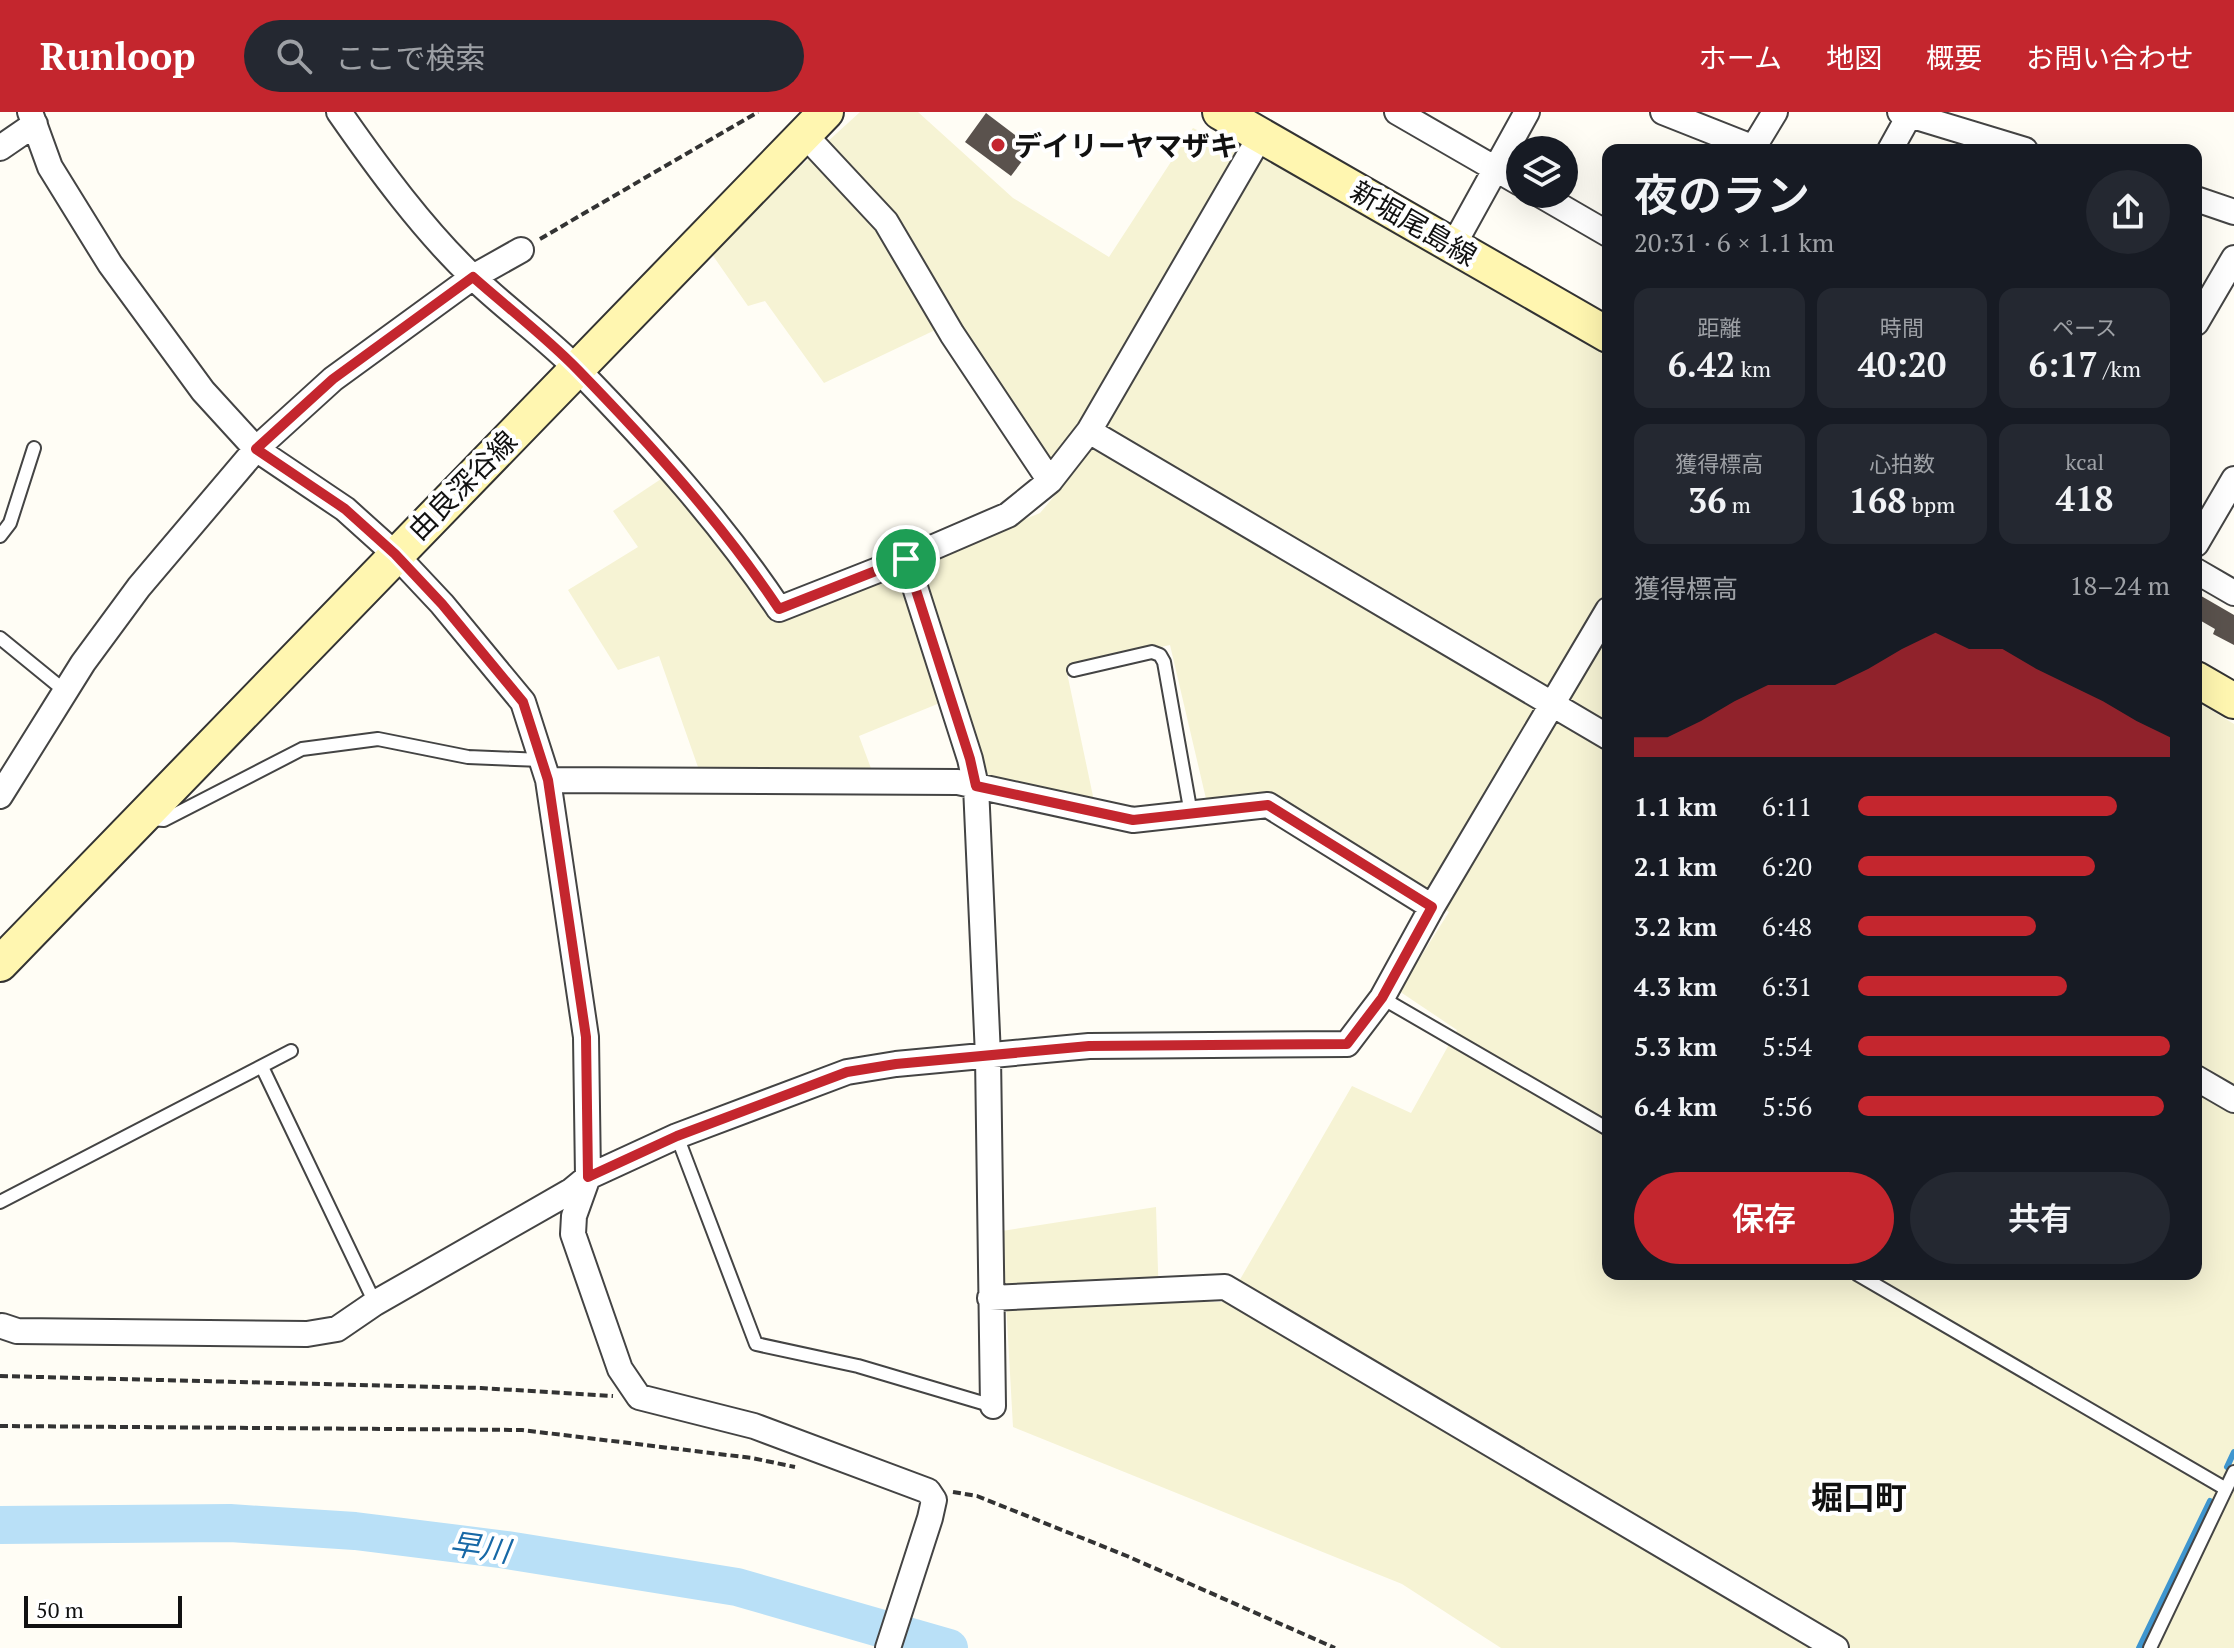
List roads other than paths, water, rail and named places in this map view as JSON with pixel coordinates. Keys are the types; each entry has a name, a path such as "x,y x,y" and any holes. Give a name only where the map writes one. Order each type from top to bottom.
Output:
{"main road":[{"name":"新堀尾島線","path":"1220,112 1602,332"},
{"name":"由良深谷線","path":"0,964 815,122"},
{"path":"2202,682 2234,701"}],"street":[{"path":"339,112 369,155 473,277 577,369 713,517 737,546 779,609 1008,515 1050,481 1089,431 1261,135"},
{"path":"1397,112 1506,175"},
{"path":"1453,246 1527,112"},
{"path":"1663,112 1741,144"},
{"path":"1756,144 1775,112"},
{"path":"1892,144 1905,113 2006,144"},
{"path":"0,148 33,118 50,167 110,264 203,391 256,449 345,509 395,554 442,604 523,702 545,770 586,1037 588,1177 574,1216 573,1234 620,1369 639,1397 754,1426 928,1491 934,1500 930,1518 888,1648"},
{"path":"815,122 886,222 952,334 1050,481"},
{"path":"2202,201 2234,212"},
{"path":"1563,208 1602,231"},
{"path":"0,796 65,691 139,587 256,449 333,379 473,277 521,250"},
{"path":"2202,313 2234,258"},
{"path":"1089,431 1602,734"},
{"path":"2202,534 2234,479"},
{"path":"906,559 976,786 988,1056 993,1406"},
{"path":"2202,574 2234,593"},
{"path":"1,1325 17,1331 307,1334 337,1329 375,1303 571,1191 588,1177 677,1136 847,1072 896,1064 1089,1046 1347,1044 1382,998 1432,907 1602,620"},
{"path":"545,770 958,782 1133,820 1268,805 1432,907"},
{"path":"2202,1081 2234,1100"},
{"path":"990,1298 1225,1287 1836,1648"}],"lane":[{"path":"0,536 10,523 34,448"},
{"path":"0,638 65,691"},
{"path":"1074,670 1152,652 1160,655 1164,662 1191,814"},
{"path":"141,818 164,820 302,749 378,739 545,770"},
{"path":"1382,998 1602,1126"},
{"path":"0,1202 291,1051"},
{"path":"262,1067 375,1303"},
{"path":"677,1136 756,1344 858,1366 993,1406"},
{"path":"1867,1280 2226,1489"},
{"path":"2150,1648 2234,1472"}],"waterway":[{"path":"2227,1467 2234,1452"},
{"path":"2139,1648 2210,1501"},
{"name":"早川","path":"0,1525 230,1523 355,1531 507,1550 737,1587 949,1648"}],"place":[{"name":"デイリーヤマザキ","path":"998,145"}],"district":[{"name":"堀口町","path":"1859,1497"}]}
